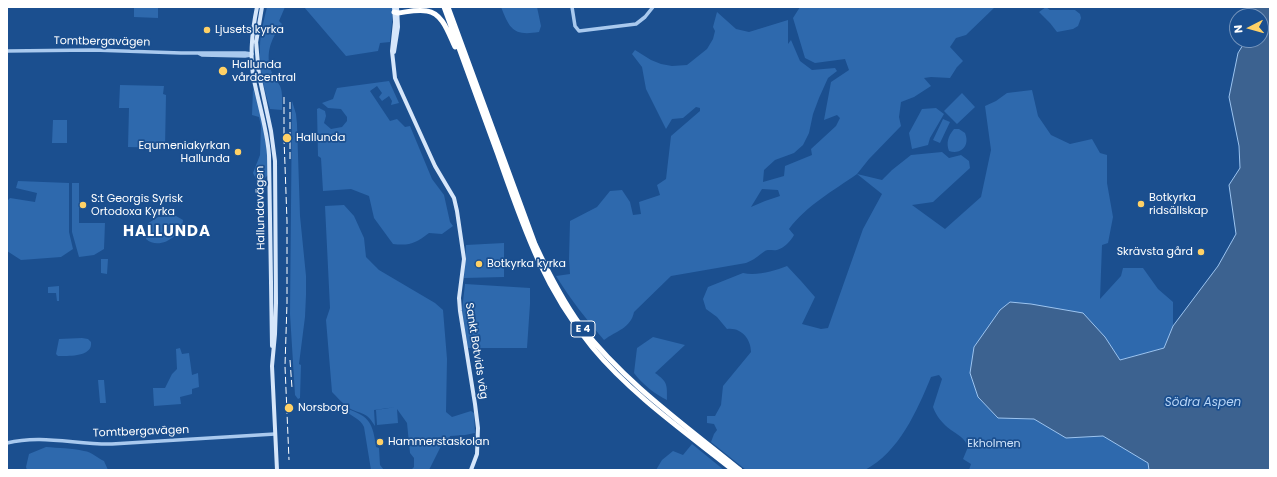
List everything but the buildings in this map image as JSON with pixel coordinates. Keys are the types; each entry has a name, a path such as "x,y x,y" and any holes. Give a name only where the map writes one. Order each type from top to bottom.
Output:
{"highway":[{"path":"396,10 414,7"},
{"name":"E 4","path":"444,7 535,244 554,284 572,312 596,344 630,380 740,470"},
{"name":"E 4","path":"449,7 470,72 531,246 550,286 592,347 626,383 733,470"},
{"path":"396,10 427,10 435,14 444,25 470,72"}],"main road":[{"name":"Hallundavägen","path":"257,7 252,32 252,68 268,136 269,150 273,399 277,470"},
{"name":"Hallundavägen","path":"252,54 255,50 262,7"},
{"name":"Sankt Botvids väg","path":"396,10 393,58 395,78 436,166 454,198 457,210 464,259 459,298 460,311 475,404 478,439 476,454 471,470"},
{"name":"Hallundavägen","path":"256,41 261,89 271,130 275,161 276,303 273,363"},
{"name":"Hallundavägen","path":"252,54 254,57 256,76 261,89"}],"street":[{"path":"572,7 575,26 579,30 636,24 645,18 653,7"},
{"path":"252,32 250,48 245,54 250,58 252,68"},
{"name":"Tomtbergavägen","path":"7,51 93,50 252,54"},
{"name":"Tomtbergavägen","path":"7,443 38,439 106,444 275,434"}],"green space":[{"path":"134,7 158,7 158,18 134,17"},
{"path":"267,7 285,7 279,21 282,24 274,36 269,55 270,68 281,88 282,110 270,109 261,71 260,42"},
{"path":"304,7 392,7 390,42 380,43 378,51 346,56"},
{"path":"501,7 537,7 541,26 539,32 524,33 514,30 507,21"},
{"path":"800,7 995,7 966,35 956,38 950,47 963,61 950,78 924,78 931,86 914,97 901,102 899,117 901,126 869,159 857,174 821,199 796,220 789,229 794,235 787,244 777,250 766,250 746,263 671,276 634,312 630,322 626,326 604,340 567,293 556,276 570,274 570,221 597,207 610,191 622,190 630,202 633,215 641,214 639,202 660,195 657,185 666,179 671,136 700,111 700,108 696,107 683,118 672,119 666,129 646,89 642,67 632,54 635,50 651,60 661,64 672,66 687,65 707,49 713,39 715,31 713,27 717,12 736,29 749,32 788,20 788,44 791,40 800,61 812,70 835,68 837,71 828,78 813,114 809,133 803,145 794,153 775,160 764,170 763,182 784,176 785,166 812,155 811,149 836,126 840,118 837,115 824,120 831,82 849,70 845,59 815,63 805,58 793,18","holes":["762,189 778,190 780,196 751,207"]},
{"path":"1046,7 1050,10 1075,10 1080,14 1081,18 1078,26 1073,29 1057,32 1039,12"},
{"path":"389,81 399,103 391,105 392,101 389,96 382,101 379,97 382,93 377,86 370,91 390,121 397,119 405,127 410,126 432,179 444,195 450,222 453,226 442,234 429,233 416,241 404,245 393,244 374,218 369,196 351,189 323,191 321,158 318,156 317,109 319,108 325,111 326,116 324,123 331,129 342,127 347,121 347,117 341,109 328,108 322,103 333,99 337,88"},
{"path":"120,85 164,86 163,94 166,95 165,148 128,147 129,108 119,108"},
{"path":"253,88 263,122 267,152 268,175 264,179 256,179 253,173 260,155 261,126 259,117 252,115"},
{"name":"Ekholmen","path":"1032,90 1038,116 1051,135 1070,144 1092,139 1100,153 1107,155 1107,183 1113,217 1108,243 1102,245 1100,299 1121,276 1123,268 1143,268 1158,289 1173,302 1173,326 1164,348 1120,360 1105,337 1013,419 1034,419 1063,436 1103,436 1116,442 1148,463 1151,470 969,470 971,464 963,459 968,447 967,444 943,422 936,414 933,407 942,379 939,375 931,377 913,417 897,442 888,453 865,470 746,470 711,442 717,430 714,424 707,423 707,416 715,416 721,405 723,386 751,352 751,347 747,338 741,332 727,329 717,317 706,309 703,299 708,287 743,273 760,273 787,266 815,297 802,324 821,329 828,328 863,229 882,194 857,174 882,180 911,155 942,152 949,158 961,155 969,161 970,168 933,202 912,205 945,229 981,197 991,150 985,106 996,101 1007,93"},
{"path":"962,93 975,107 957,124 944,111"},
{"path":"292,101 297,124 300,216 306,276 305,317 299,364 301,365 300,398 298,399 295,395 290,314"},
{"path":"936,108 944,114 930,138 928,145 912,149 909,133 922,109"},
{"path":"943,119 950,122 940,143 933,140"},
{"path":"53,120 67,120 67,143 52,143"},
{"path":"954,129 959,129 965,133 966,137 966,145 958,152 949,151 948,148 949,137"},
{"path":"18,181 69,183 69,232 73,249 61,257 21,260 7,251 7,201 10,198 35,202 37,193 16,188"},
{"path":"72,183 79,183 79,223 105,223 104,249 94,255 79,257 72,232"},
{"path":"344,205 354,216 364,238 366,257 379,270 435,303 443,310 447,359 446,412 452,417 471,411 474,413 475,433 450,436 448,446 442,444 429,470 411,470 414,467 414,458 410,453 407,423 397,409 398,423 377,425 376,410 396,407 374,410 375,426 364,414 349,408 332,392 326,320 330,308 325,206"},
{"path":"176,216 183,220 182,226 179,231 169,240 157,243 146,239 147,224 158,217"},
{"path":"504,243 504,277 464,278 466,245"},
{"path":"101,259 108,259 107,274 101,273"},
{"path":"465,284 530,288 527,348 468,348 462,310"},
{"path":"59,286 59,301 57,301 56,293 48,293 48,287"},
{"path":"653,337 685,345 655,373 666,384 667,400 649,388 634,373 637,348"},
{"path":"59,339 88,339 91,342 91,347 88,351 79,355 58,356 56,354"},
{"path":"180,348 182,354 189,353 192,375 198,373 199,387 192,389 192,394 180,397 181,404 154,406 153,388 165,388 172,374 177,369 176,349"},
{"path":"98,380 104,380 106,403 100,403"},
{"path":"347,409 361,415 369,422 372,427 376,447 379,448 380,465 384,470 371,470 364,427 345,410"},
{"path":"692,444 724,470 656,470 662,460 673,451 683,455"},
{"path":"46,447 75,449 90,453 104,461 108,470 27,470 26,467 29,454"}],"water":[{"name":"Södra Aspen","path":"1270,7 1270,470 1149,470 1148,463 1103,436 1066,438 1034,419 998,418 978,397 970,373 974,347 1000,310 1010,302 1083,313 1105,337 1120,360 1164,348 1173,326 1218,266 1236,234 1229,185 1240,168 1239,146 1229,97 1238,53 1241,48 1269,48 1269,8 1249,8"}],"railway":[{"path":"284,97 287,221 285,366 289,460"},
{"path":"290,101 290,159"},
{"path":"290,360 292,388"}],"place":[{"name":"Ljusets kyrka","path":"207,30"},
{"name":"Hallunda vårdcentral","path":"223,71"},
{"name":"Hallunda","path":"287,138"},
{"name":"Equmeniakyrkan Hallunda","path":"238,152"},
{"name":"Botkyrka ridsällskap","path":"1141,204"},
{"name":"S:t Georgis Syrisk Ortodoxa Kyrka","path":"83,205"},
{"name":"Skrävsta gård","path":"1201,252"},
{"name":"Botkyrka kyrka","path":"479,264"},
{"name":"Norsborg","path":"289,408"},
{"name":"Hammerstaskolan","path":"380,442"}],"district":[{"name":"HALLUNDA","path":"167,232"}]}
